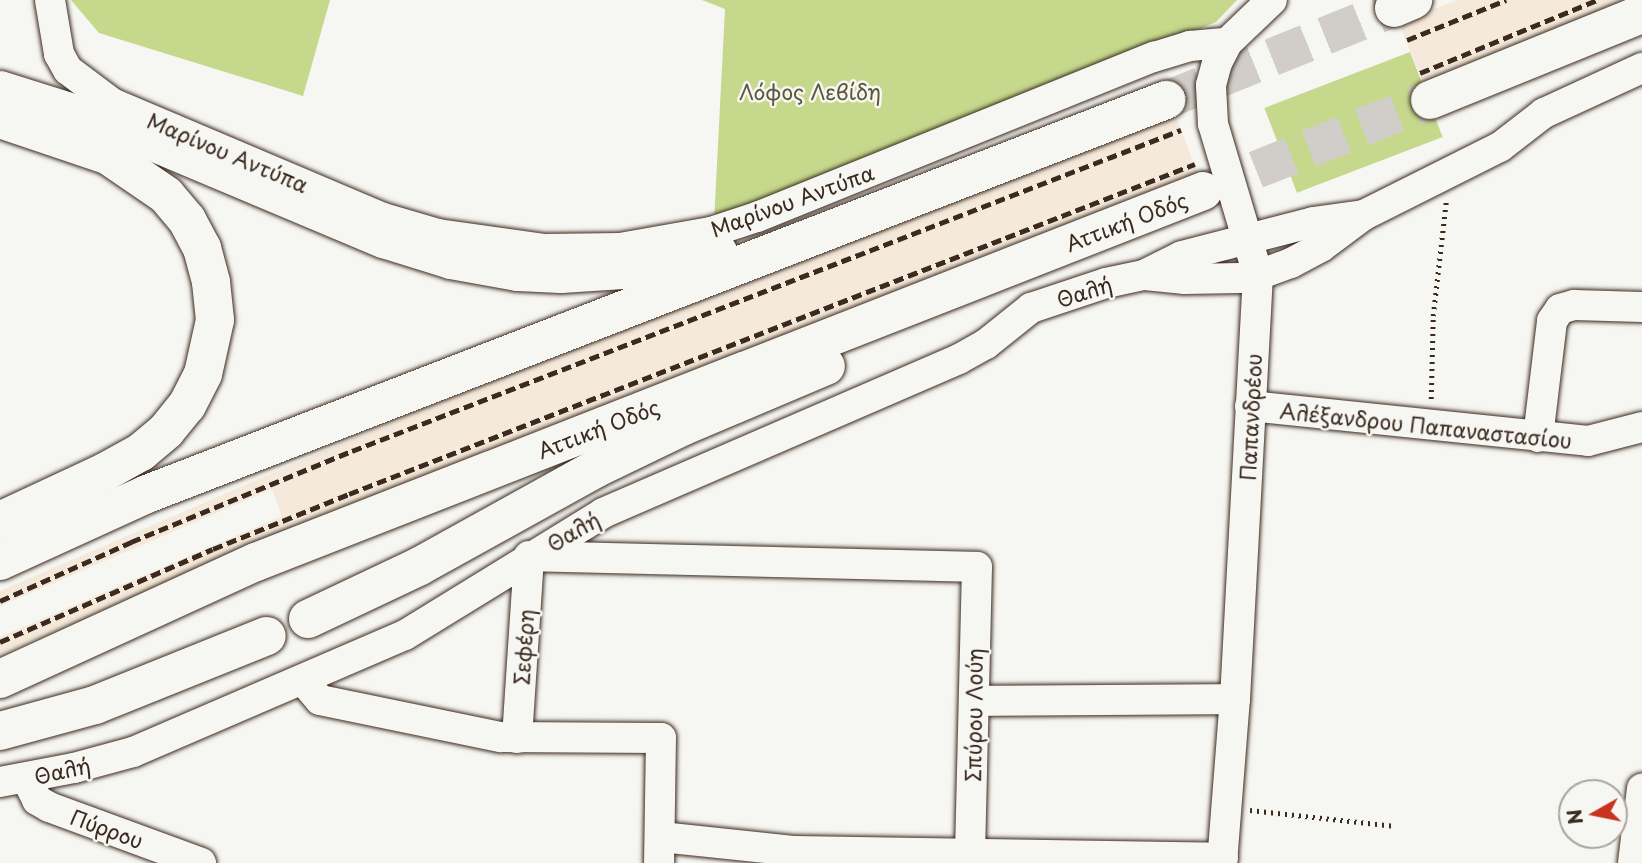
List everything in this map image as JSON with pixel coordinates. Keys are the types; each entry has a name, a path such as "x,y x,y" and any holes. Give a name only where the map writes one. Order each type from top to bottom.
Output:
{"highway":[{"path":"1430,100 1642,15"},
{"path":"0,90 117,127 406,247 460,262 528,272 613,272 682,261 908,191 985,171"},
{"path":"0,561 147,495 1166,100"},
{"path":"0,119 109,156 166,195 187,220 202,247 210,273 215,320 203,374 187,405 166,432 114,467 0,521"},
{"name":"Αττική Οδός","path":"0,679 256,562 1203,191 1037,276 684,426 516,510 420,566 307,620"},
{"path":"0,731 95,705 267,636"}],"street":[{"name":"Μαρίνου Αντύπα","path":"50,0 59,54 68,70 111,103 383,218 438,234 545,248 620,247 711,232 769,212 1154,57 1190,46 1227,43"},
{"name":"Παπανδρέου","path":"1222,860 1235,699 1258,275 1250,240 1213,124 1211,85 1217,63 1227,43 1272,0"},
{"name":"Θαλή","path":"1144,275 1185,279 1258,275 1321,247 1364,215 1500,147 1544,113 1642,68"},
{"name":"Θαλή","path":"13,780 133,752 405,635 529,556 603,513 960,359 986,344 1031,308 1106,283 1144,275 1182,256 1313,222 1364,215"},
{"path":"1538,437 1552,321 1560,309 1574,305 1642,307"},
{"name":"Αλέξανδρου Παπαναστασίου","path":"1250,407 1588,441 1642,427"},
{"name":"Σπύρου Λούη","path":"529,556 977,567 970,859"},
{"name":"Σεφέρη","path":"517,738 529,556"},
{"path":"303,680 320,700 517,738 661,738 660,850 795,851 970,859 1222,860"},
{"path":"974,701 1235,699"},
{"name":"Πύρρου","path":"13,780 49,807 201,863"},
{"path":"1633,863 1642,789"}],"path":[{"path":"1430,424 1433,316 1441,232 1452,172"},
{"path":"1226,807 1395,826"}],"shaded area":[{"path":"1457,0 1637,0 1424,86 1399,23"},
{"path":"1176,116 1199,177 288,532 0,655 0,637 282,516 272,489 0,606 0,591 407,415"}],"green space":[{"path":"71,0 330,0 303,96 99,33"},
{"name":"Λόφος Λεβίδη","path":"702,0 1237,0 1216,22 936,140 714,222 725,9"},
{"path":"1410,52 1443,137 1297,193 1264,108"}],"tunnel":[{"path":"1166,100 1394,8"},
{"path":"1203,191 1430,100"}],"railway":[{"path":"1407,40 1506,0"},
{"path":"1420,73 1597,0"},
{"path":"0,601 131,542 352,451 1181,130"},
{"path":"0,642 213,549 349,494 1195,164"}]}
